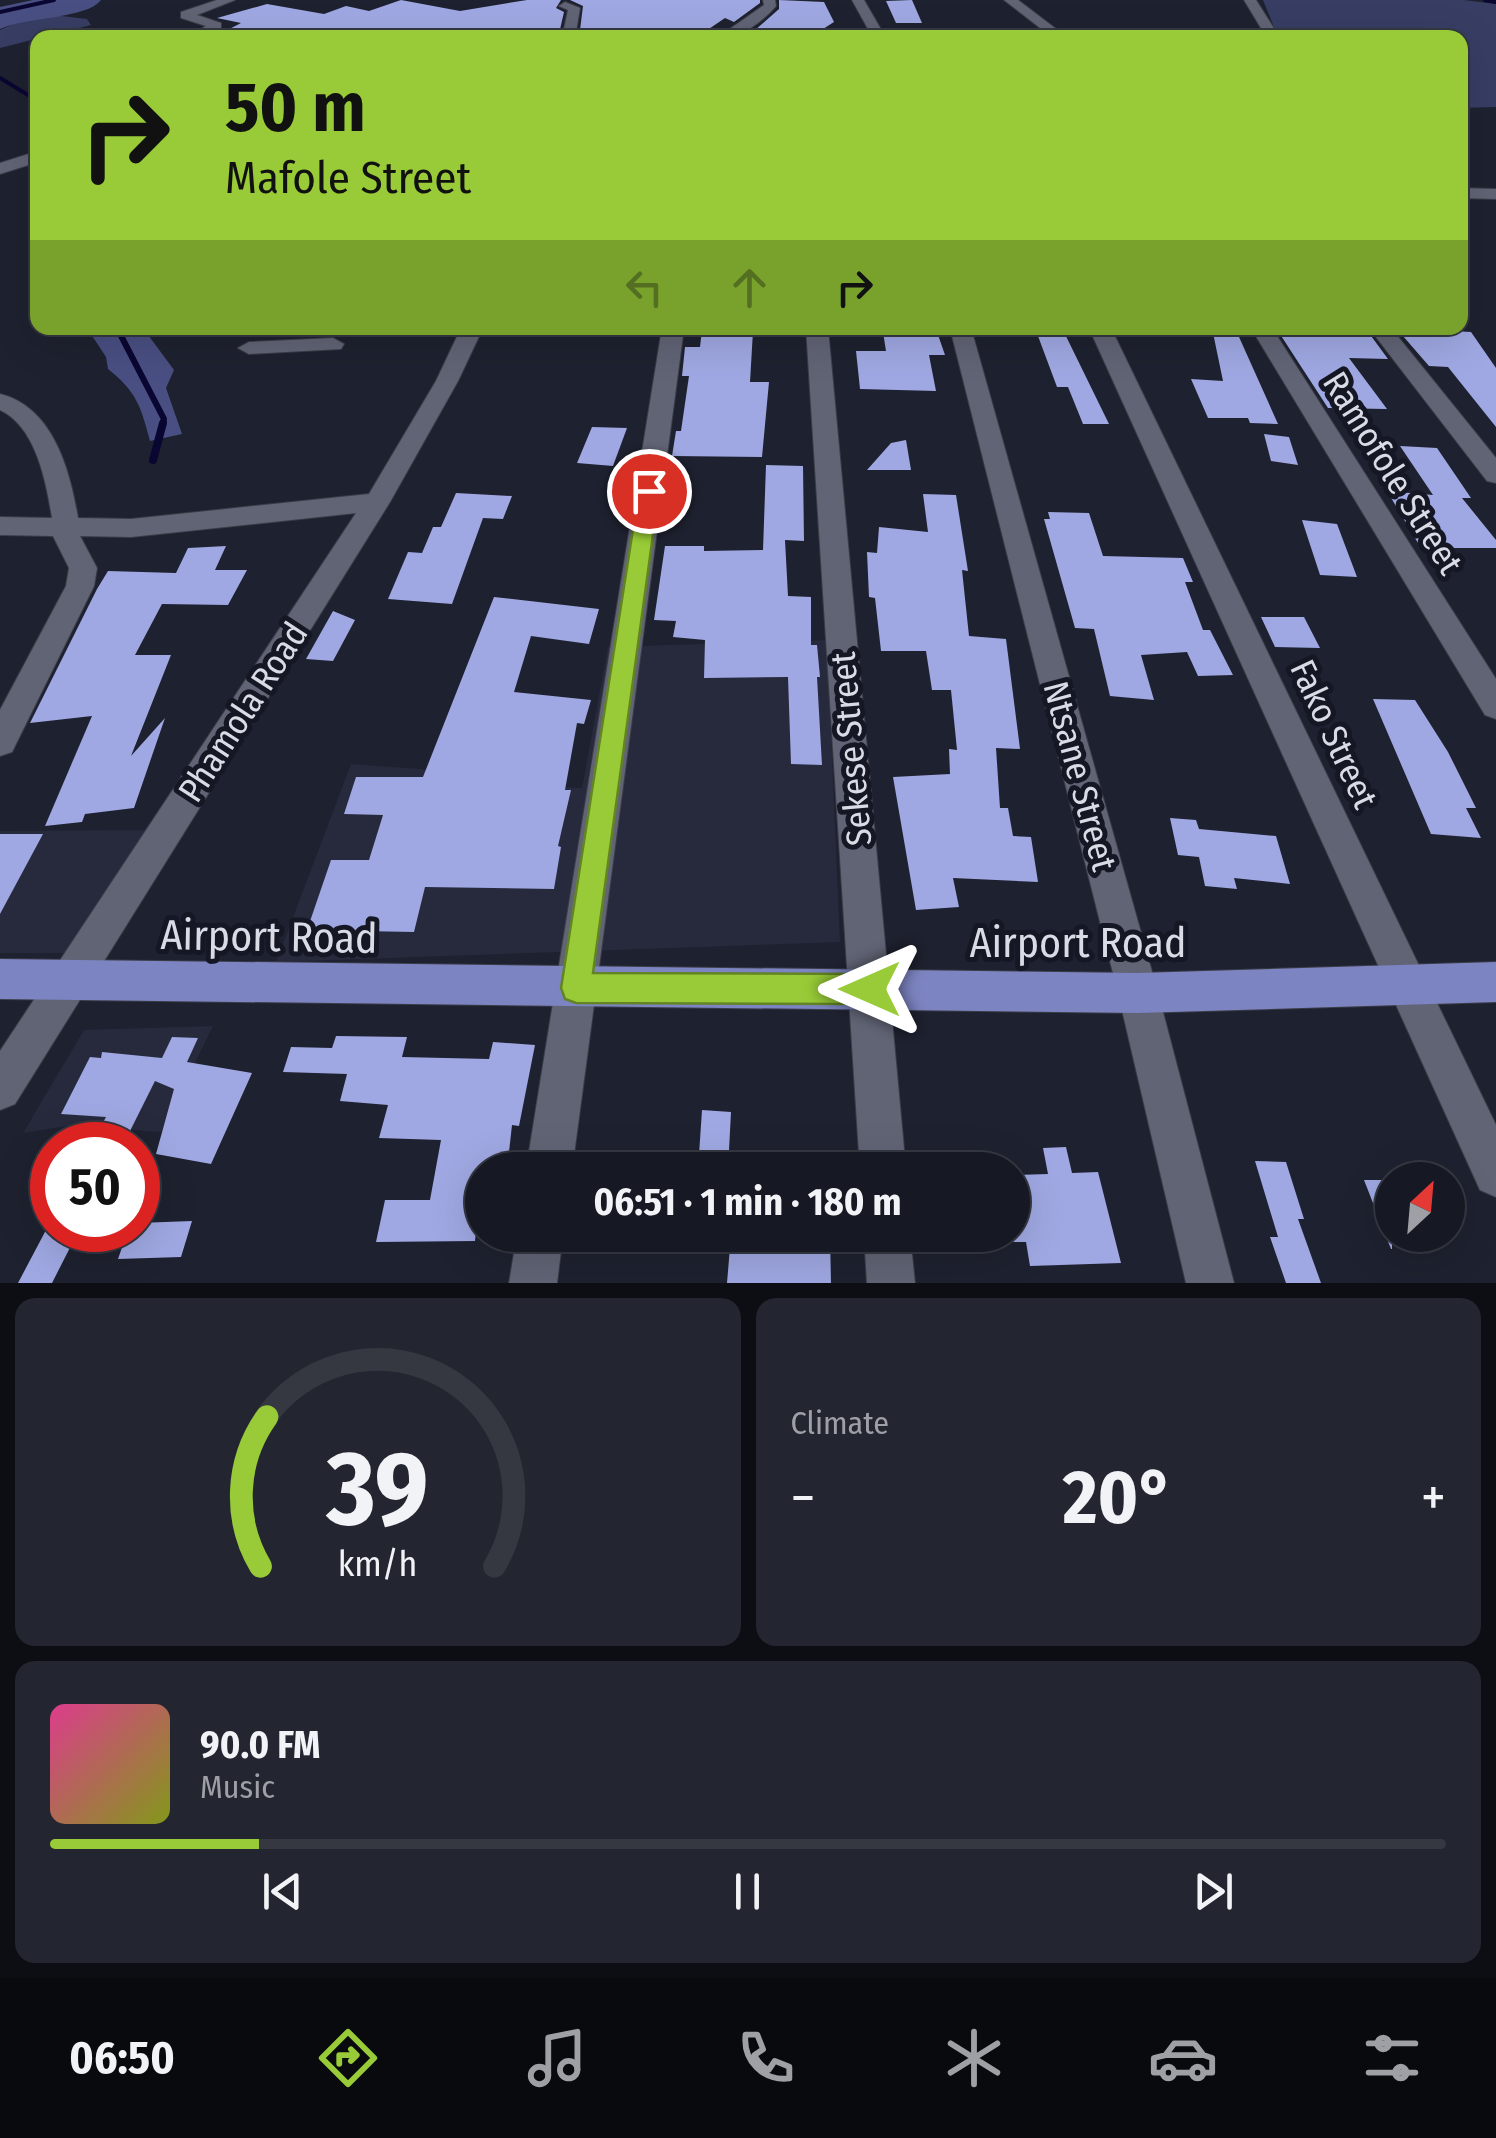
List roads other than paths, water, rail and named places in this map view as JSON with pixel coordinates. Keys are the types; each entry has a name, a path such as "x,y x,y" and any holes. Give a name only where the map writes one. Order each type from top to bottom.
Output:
{"main road":[{"name":"Airport Road","path":"0,980 1138,993 1496,982"}],"street":[{"path":"208,30 217,26 185,15 229,0"},
{"path":"737,30 757,19 770,6 769,0"},
{"path":"858,0 875,30"},
{"path":"1010,0 1051,30"},
{"path":"1250,0 1269,30"},
{"path":"565,6 574,8 576,13 571,30"},
{"path":"0,169 30,159"},
{"path":"1468,193 1494,196"},
{"name":"Phamola Road","path":"0,1089 377,502 447,382 469,335"},
{"path":"553,1152 672,335"},
{"name":"Sekese Street","path":"818,335 882,1152"},
{"name":"Ntsane Street","path":"962,335 1138,993 1210,1283"},
{"name":"Fako Street","path":"1103,335 1496,1174"},
{"name":"Ramofole Street","path":"1266,335 1496,706"},
{"path":"1386,335 1496,475"},
{"path":"250,348 332,344"},
{"path":"0,401 28,417 54,473 68,525 66,538 83,568 80,586 0,742"},
{"path":"0,526 131,528 377,502"},
{"path":"533,1283 538,1252"},
{"path":"888,1252 891,1283"}],"waterway":[{"path":"0,12 54,0"},
{"path":"1485,0 1496,2"},
{"path":"0,78 30,96"},
{"path":"121,335 164,419 162,426"},
{"path":"153,460 163,423"}]}
